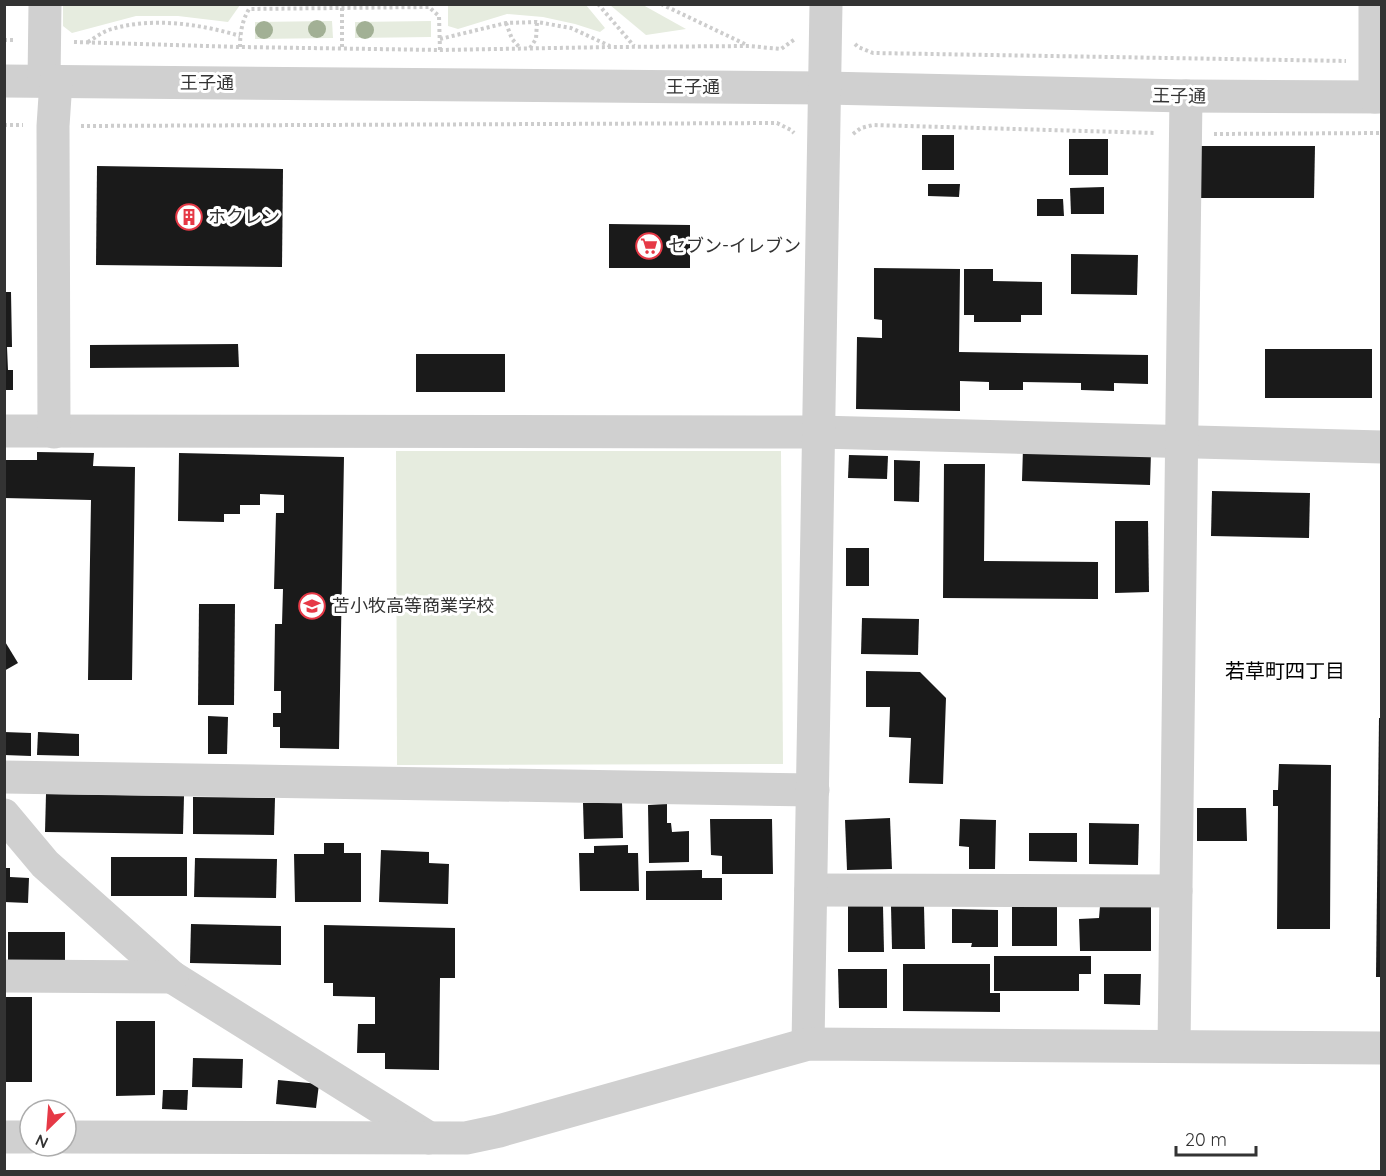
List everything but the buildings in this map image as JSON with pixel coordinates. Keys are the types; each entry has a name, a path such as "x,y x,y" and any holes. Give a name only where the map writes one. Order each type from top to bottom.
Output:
{"street":[{"path":"45,4 45,41 53,126 54,432"},
{"path":"808,1044 826,4"},
{"path":"1375,4 1375,61 1378,97"},
{"name":"王子通","path":"4,81 825,88 1186,96 1378,97"},
{"path":"1174,1046 1186,96"},
{"path":"4,431 819,432 1382,447"},
{"path":"4,777 813,790"},
{"path":"10,829 45,864 172,977 429,1138"},
{"path":"811,890 1176,891"},
{"path":"4,976 172,977"},
{"path":"78,1137 466,1138 499,1131 808,1044 1382,1048"}],"path":[{"path":"598,4 634,47"},
{"path":"661,4 749,46"},
{"path":"240,47 243,18 249,9 429,7 439,16 440,50"},
{"path":"342,8 342,49"},
{"path":"440,39 506,22 537,22 571,28 612,47"},
{"path":"506,22 512,39 520,49"},
{"path":"530,49 536,39 537,22"},
{"path":"87,43 110,29 148,23 200,26 240,36"},
{"path":"4,40 440,50 749,46 781,48 799,37"},
{"path":"850,39 858,47 873,53 1375,61"},
{"path":"4,125 777,123 798,136 850,135 861,128 873,125 1185,134 1382,133"}],"shaded area":[{"path":"63,4 240,5 228,22 178,16 136,16 72,33 63,26"},
{"path":"448,5 586,5 605,28 600,32 543,17 507,14 458,29 448,26"},
{"path":"610,5 643,5 686,29 646,35"},
{"path":"332,21 333,38 255,39 255,22"},
{"path":"431,21 431,37 355,38 355,22"},
{"path":"396,451 781,451 783,764 397,765"}],"place":[{"name":"ホクレン","path":"189,217"},
{"name":"セブン-イレブン","path":"649,246"},
{"name":"苫小牧高等商業学校","path":"312,606"}],"district":[{"name":"若草町四丁目","path":"1285,671"}]}
